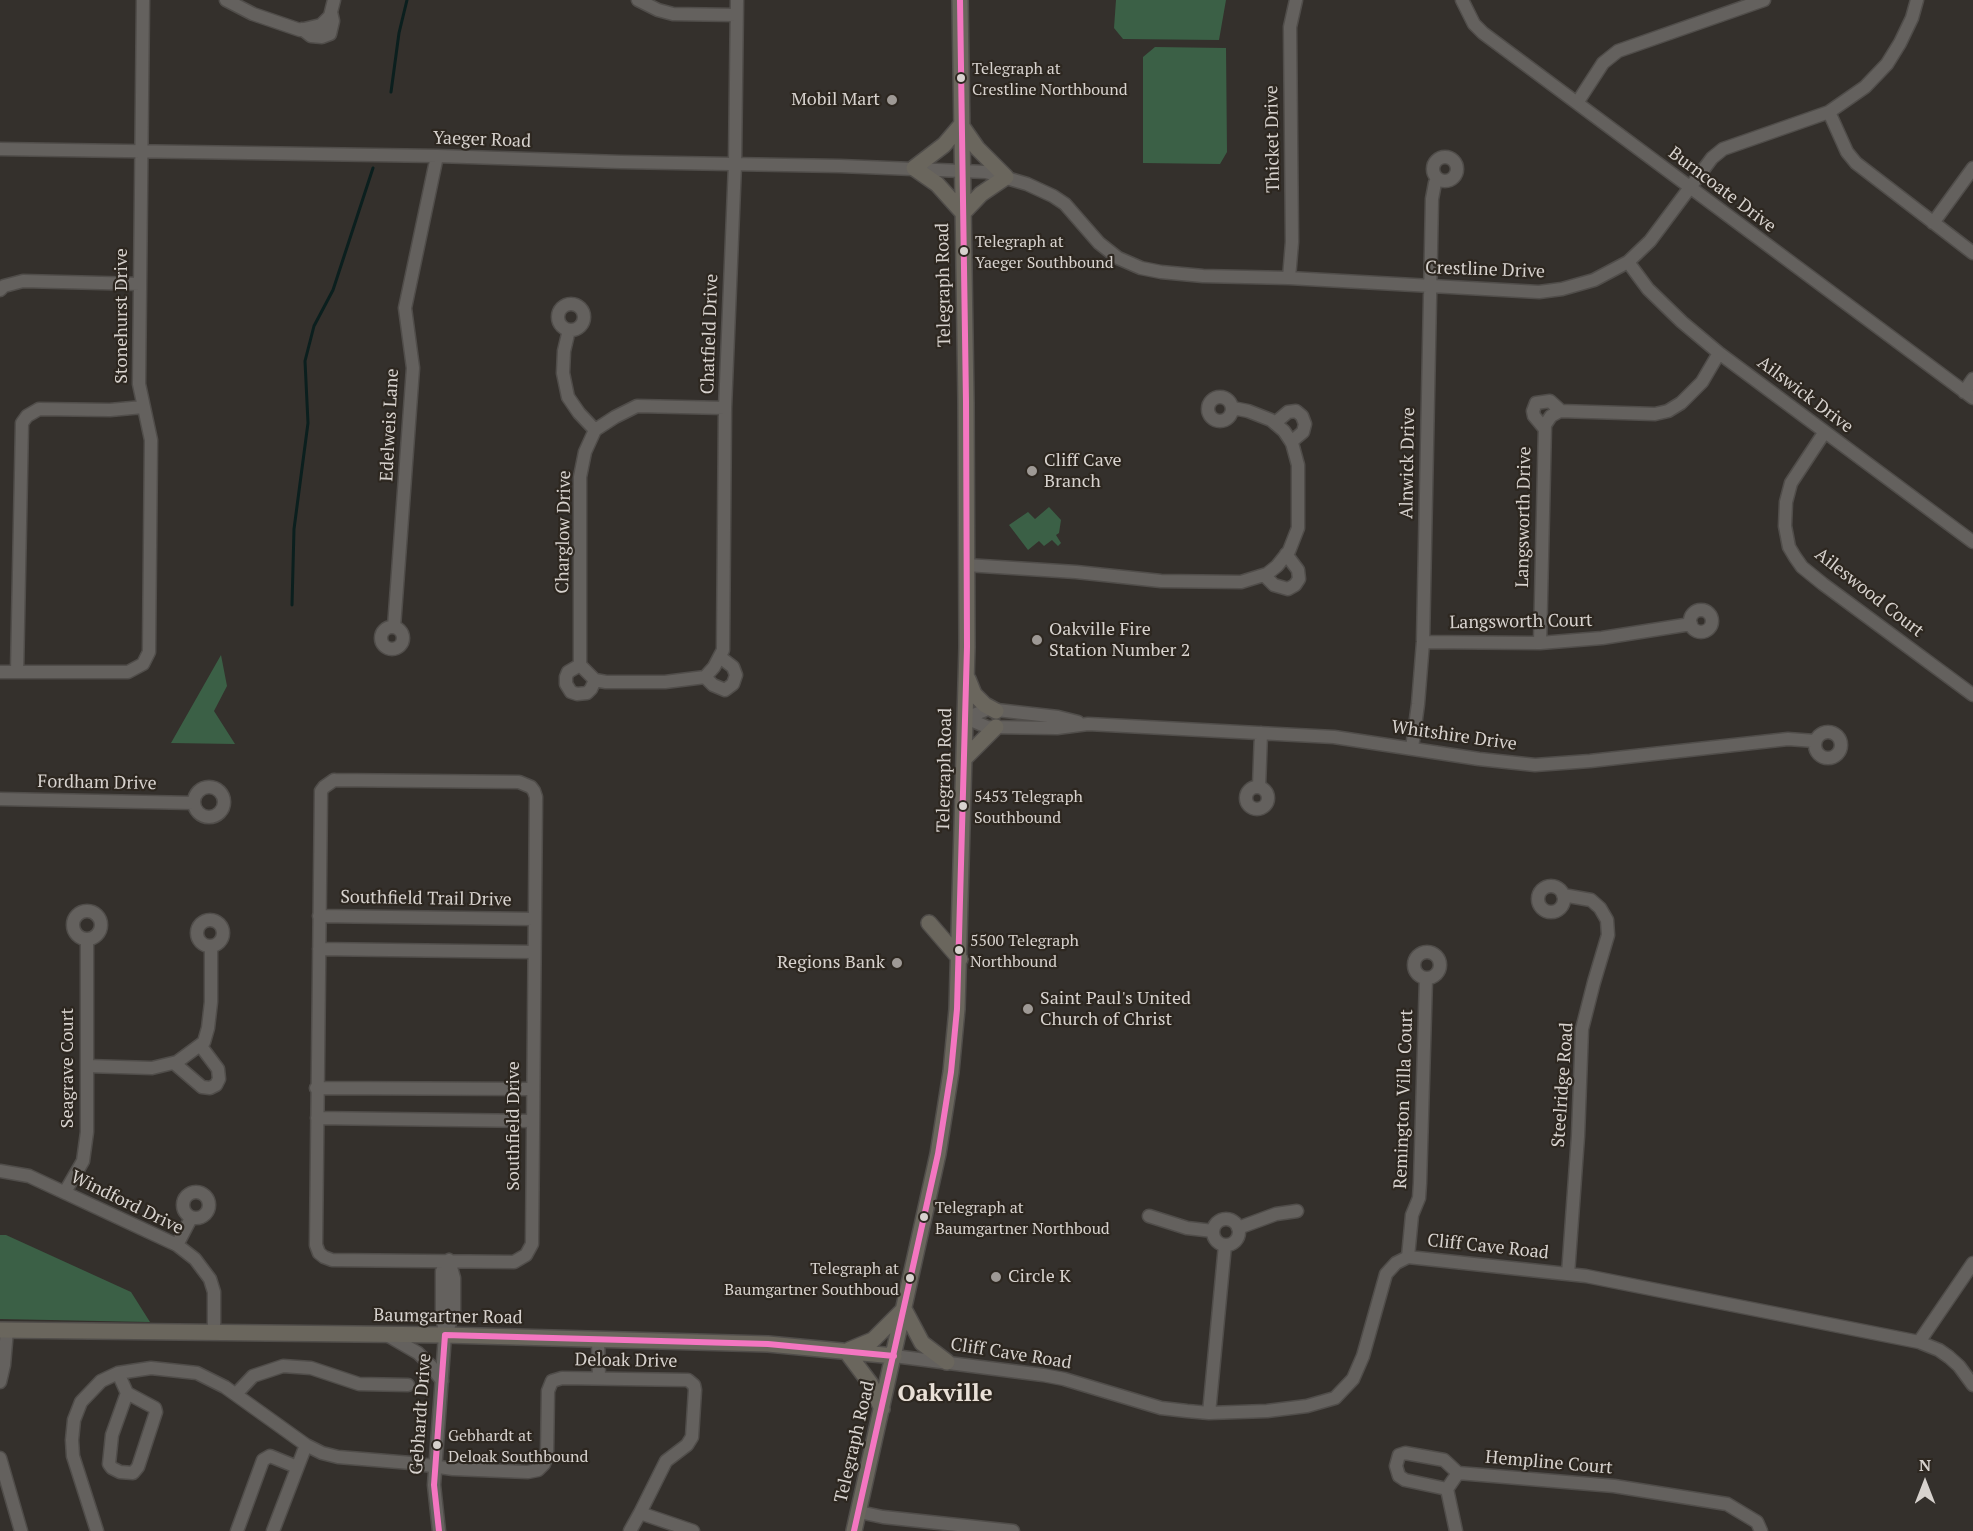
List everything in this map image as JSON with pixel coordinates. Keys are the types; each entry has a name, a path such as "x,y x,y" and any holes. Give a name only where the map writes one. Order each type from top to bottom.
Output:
{"main road":[{"name":"Telegraph Road","path":"854,1531 932,1185 947,1098 957,1009 966,718 960,0"},
{"path":"962,125 977,148 1006,177 981,194 963,213 937,184 914,168 944,145 962,125"},
{"path":"966,675 974,694 985,705 996,711"},
{"path":"964,758 996,727"},
{"path":"929,923 960,959"},
{"path":"882,1409 870,1383 846,1351 873,1341 904,1309 922,1343 947,1362"},
{"name":"Baumgartner Road","path":"3,1330 445,1335 768,1344 894,1356"}],"street":[{"name":"Stonehurst Drive","path":"0,672 128,672 143,664 149,652 151,440 138,384 143,0"},
{"path":"226,0 253,14 302,29 311,36 322,38 330,34 333,21 332,6"},
{"path":"638,0 658,10 673,14 736,15"},
{"name":"Chatfield Drive","path":"717,662 723,650 725,408 735,164 737,0"},
{"name":"Thicket Drive","path":"1289,278 1292,242 1290,27 1296,0"},
{"name":"Burncoate Drive","path":"1462,0 1474,24 1483,33 1968,395"},
{"path":"1577,103 1603,63 1618,51 1764,0"},
{"name":"Crestline Drive","path":"962,170 1006,177 1053,196 1065,204 1099,243 1118,258 1161,273 1539,292 1562,289 1594,280 1628,262 1650,241 1712,158 1723,149 1829,112 1865,87 1887,64 1912,18 1917,0"},
{"path":"302,29 321,25 332,6"},
{"path":"1829,112 1847,153 1856,163 1973,253"},
{"name":"Yaeger Road","path":"0,149 437,156 962,170"},
{"name":"Edelweis Lane","path":"394,627 413,368 405,308 437,156"},
{"path":"1933,223 1973,168"},
{"name":"Alnwick Drive","path":"1412,748 1423,642 1432,199 1438,179"},
{"name":"Ailswick Drive","path":"1628,262 1648,289 1719,353 1973,542"},
{"path":"0,290 4,286 23,281 140,284"},
{"path":"569,330 564,351 563,374 568,397 595,430 637,406 725,408"},
{"name":"Langsworth Drive","path":"1540,643 1544,428 1551,417 1561,411 1654,414 1668,411 1681,403 1702,382 1719,353"},
{"path":"1968,395 1973,379"},
{"name":"Langsworth Drive","path":"1544,428 1534,416 1536,403 1550,401 1561,411"},
{"path":"17,672 22,423 27,416 39,409 110,410 143,407"},
{"path":"966,565 1076,572 1161,581 1241,582 1264,575 1277,566 1286,554 1298,528 1298,465 1291,442 1275,423 1248,411 1233,408"},
{"path":"1275,423 1288,412 1296,411 1302,416 1305,424 1303,432 1291,442"},
{"name":"Charglow Drive","path":"595,430 585,452 580,477 580,665 568,672 566,684 572,692 587,693 595,680"},
{"name":"Aileswood Court","path":"1824,433 1791,483 1786,502 1785,526 1789,547 1802,567 1823,584 1973,695"},
{"path":"1264,575 1274,585 1287,589 1295,585 1299,579 1298,570 1286,554"},
{"name":"Langsworth Court","path":"1423,642 1540,643 1602,638 1691,624"},
{"path":"580,665 595,680 606,682 664,682 705,677 717,662 734,667 736,675 733,684 725,690 713,685 705,677"},
{"name":"Whitshire Drive","path":"966,718 988,710 1058,717 1088,724 1334,737 1535,765 1788,739 1815,741"},
{"name":"Whitshire Drive","path":"966,718 987,727 1057,728 1088,724"},
{"path":"1259,787 1261,733"},
{"name":"Southfield Drive","path":"342,780 519,782 531,787 536,797 532,1244 521,1260 514,1262 332,1260 319,1253 314,1236 319,916 321,791 328,784 342,780"},
{"name":"Fordham Drive","path":"0,799 194,803"},
{"name":"Steelridge Road","path":"1563,895 1590,900 1600,908 1607,921 1608,934 1582,1029 1568,1274"},
{"name":"Southfield Trail Drive","path":"319,916 534,919"},
{"name":"Seagrave Court","path":"65,1192 83,1161 87,1132 87,939"},
{"path":"87,1066 152,1068 174,1063 204,1042 211,1002 211,946"},
{"path":"318,949 533,952"},
{"name":"Remington Villa Court","path":"1408,1257 1412,1215 1419,1198 1420,1183 1426,978"},
{"path":"174,1063 202,1087 210,1088 216,1085 219,1078 218,1069 200,1045"},
{"path":"316,1089 532,1089"},
{"path":"317,1118 532,1121"},
{"name":"Windford Drive","path":"0,1171 29,1176 177,1245 195,1259 210,1279 214,1292 214,1333"},
{"path":"1238,1228 1276,1214 1297,1211"},
{"path":"1149,1216 1187,1228 1213,1231"},
{"path":"177,1245 191,1218"},
{"path":"1222,1219 1232,1220 1238,1228 1238,1238 1225,1245 1216,1240 1213,1231 1217,1222 1222,1219"},
{"path":"1209,1413 1225,1245"},
{"name":"Cliff Cave Road","path":"894,1356 1064,1379 1161,1408 1209,1413 1267,1411 1307,1406 1335,1398 1353,1379 1363,1356 1386,1274 1396,1263 1408,1257 1568,1274 1919,1342 1949,1357 1973,1385"},
{"name":"Gebhardt Drive","path":"439,1531 434,1500 434,1466 445,1335 454,1312 454,1278 448,1260"},
{"path":"1919,1342 1973,1263"},
{"path":"0,1382 4,1365 3,1330"},
{"path":"387,1335 418,1353 441,1381"},
{"path":"598,1340 600,1378"},
{"path":"236,1394 253,1376 283,1366 311,1368 359,1384 408,1385"},
{"name":"Deloak Drive","path":"97,1531 73,1456 74,1420 81,1402 101,1381 118,1373 151,1368 197,1373 236,1394 306,1445 322,1453 338,1457 434,1466 528,1472 538,1470 544,1464 547,1455 548,1391 552,1381 562,1378 688,1380 694,1385 692,1437 687,1445 666,1461 640,1514"},
{"path":"118,1373 127,1393 155,1408 156,1412 137,1471 134,1473 120,1472 112,1468 110,1464 112,1435 127,1393"},
{"path":"273,1531 306,1445"},
{"name":"Hempline Court","path":"1447,1490 1405,1480 1399,1476 1396,1466 1399,1455 1405,1453 1444,1460 1458,1473 1614,1486 1727,1504 1757,1522 1761,1531"},
{"path":"237,1531 263,1460 270,1456 297,1467"},
{"path":"0,1458 21,1531"},
{"path":"1456,1531 1447,1490 1458,1473"},
{"path":"859,1512 882,1517 1012,1531"},
{"path":"630,1531 640,1514 693,1531"}],"green space":[{"path":"1116,0 1226,0 1219,40 1123,39 1114,28"},
{"path":"1155,47 1226,48 1227,152 1220,164 1143,163 1143,57"},
{"path":"1049,507 1061,520 1059,533 1056,535 1061,543 1058,546 1052,540 1044,546 1039,541 1028,550 1009,525 1028,512 1035,519"},
{"path":"221,655 227,686 214,711 235,744 171,743"},
{"path":"0,1235 6,1235 131,1292 150,1322 0,1319"}],"waterway":[{"path":"391,92 399,33 407,0"},
{"path":"292,605 294,529 308,423 305,361 314,326 333,290 373,168"}],"transit line":[{"path":"854,1531 938,1154 951,1072 957,1009 967,647 960,0"},
{"path":"439,1531 434,1485 445,1335 768,1344 894,1356"}],"place":[{"name":"Telegraph at Crestline Northbound","path":"961,78"},
{"name":"Mobil Mart","path":"892,100"},
{"name":"Telegraph at Yaeger Southbound","path":"964,251"},
{"name":"Cliff Cave Branch","path":"1032,471"},
{"name":"Oakville Fire Station Number 2","path":"1037,640"},
{"name":"5453 Telegraph Southbound","path":"963,806"},
{"name":"5500 Telegraph Northbound","path":"959,950"},
{"name":"Regions Bank","path":"897,963"},
{"name":"Saint Paul's United Church of Christ","path":"1028,1009"},
{"name":"Telegraph at Baumgartner Northboud","path":"924,1217"},
{"name":"Circle K","path":"996,1277"},
{"name":"Telegraph at Baumgartner Southboud","path":"910,1278"},
{"name":"Gebhardt at Deloak Southbound","path":"437,1445"}],"district":[{"name":"Oakville","path":"945,1394"}]}
